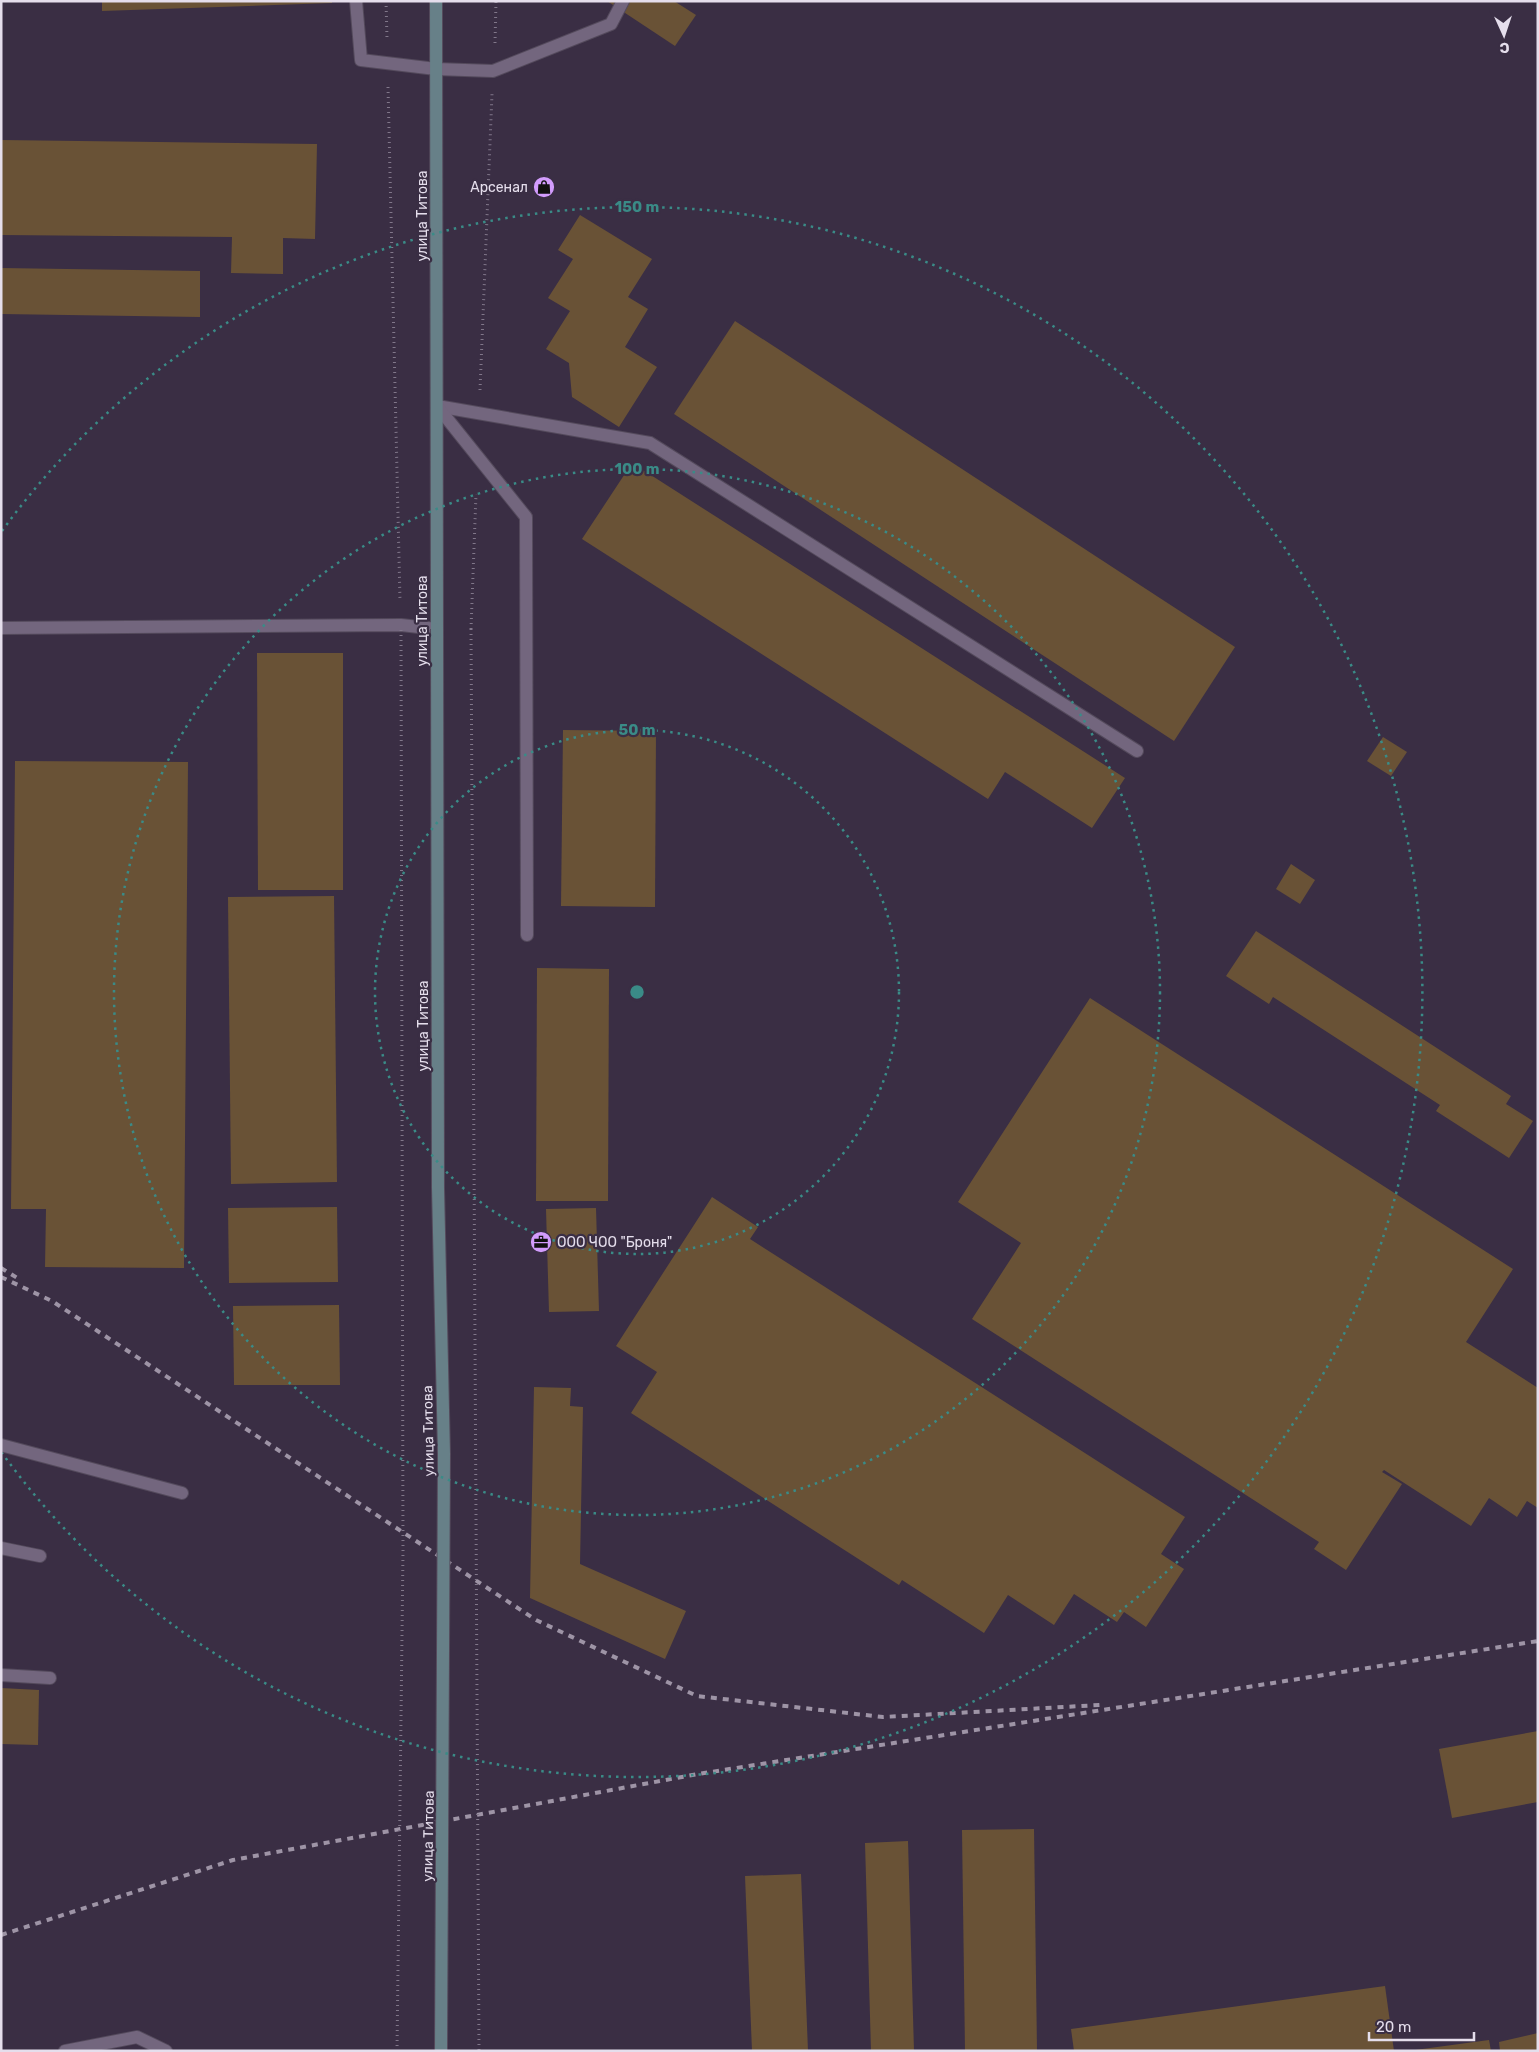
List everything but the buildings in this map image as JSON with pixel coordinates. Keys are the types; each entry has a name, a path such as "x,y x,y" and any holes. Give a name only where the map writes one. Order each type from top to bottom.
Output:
{"main road":[{"name":"улица Титова","path":"436,1 438,1188 444,1454 441,2051"}],"lane":[{"path":"356,1 362,60 436,68 493,71 611,24 623,1"},
{"path":"437,406 650,443 1137,751"},
{"path":"437,406 526,517 527,936"},
{"path":"1,628 401,627 437,629"},
{"path":"1,1445 182,1493"},
{"path":"1,1548 40,1556"},
{"path":"1,1675 50,1678"},
{"path":"66,2051 137,2037 166,2051"}],"path":[{"path":"386,1 401,627 403,1551 397,2051"},
{"path":"480,413 496,1"},
{"path":"478,457 471,629 479,2051"}],"railway":[{"path":"1,1268 19,1279"},
{"path":"1,1277 52,1301 536,1620 697,1696 883,1717 1100,1705"},
{"path":"1,1935 233,1860 698,1774 1538,1641"}],"place":[{"name":"Арсенал","path":"544,187"},
{"name":"ООО ЧОО \"Броня\"","path":"541,1242"}]}
